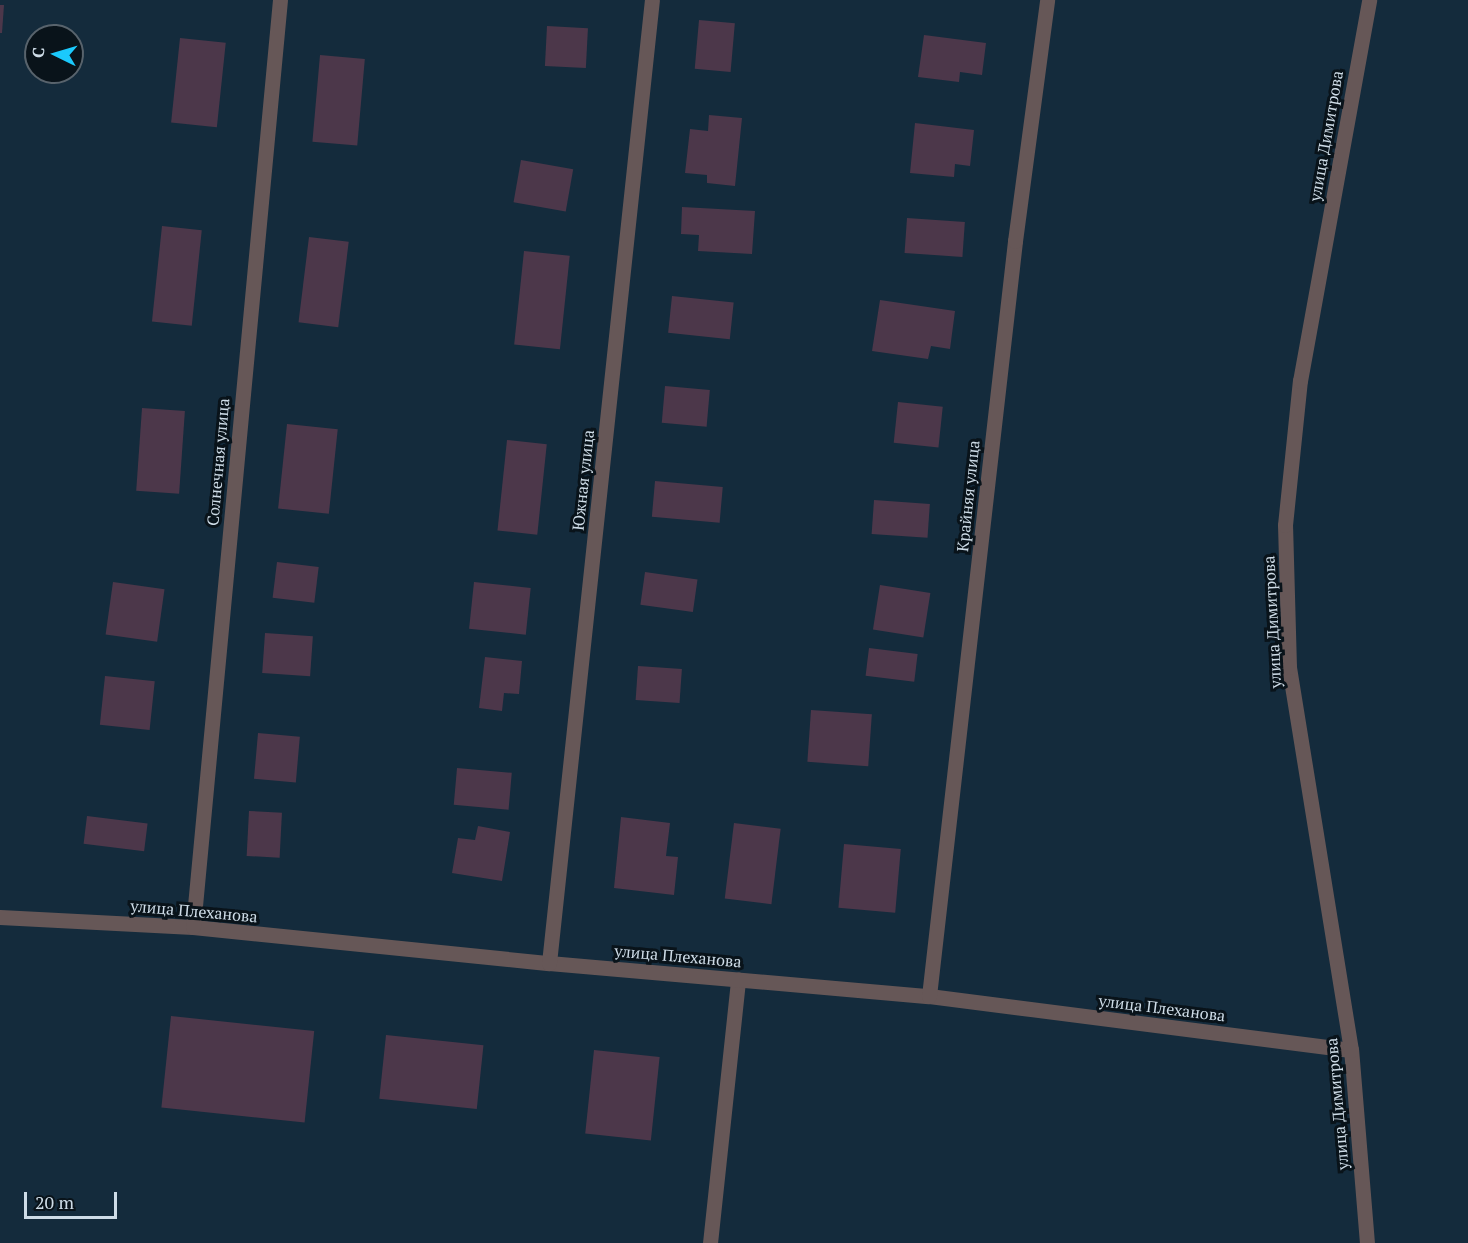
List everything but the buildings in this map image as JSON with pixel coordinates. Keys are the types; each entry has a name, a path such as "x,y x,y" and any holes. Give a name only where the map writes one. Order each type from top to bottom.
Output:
{"street":[{"name":"Солнечная улица","path":"193,927 280,0"},
{"name":"Южная улица","path":"549,963 652,0"},
{"name":"Крайняя улица","path":"930,996 1015,241 1047,0"},
{"name":"улица Димитрова","path":"1367,1243 1351,1050 1289,667 1285,525 1300,381 1369,0"},
{"name":"улица Плеханова","path":"0,917 193,927 549,963 930,996 1351,1050"},
{"path":"710,1243 738,979"}]}
